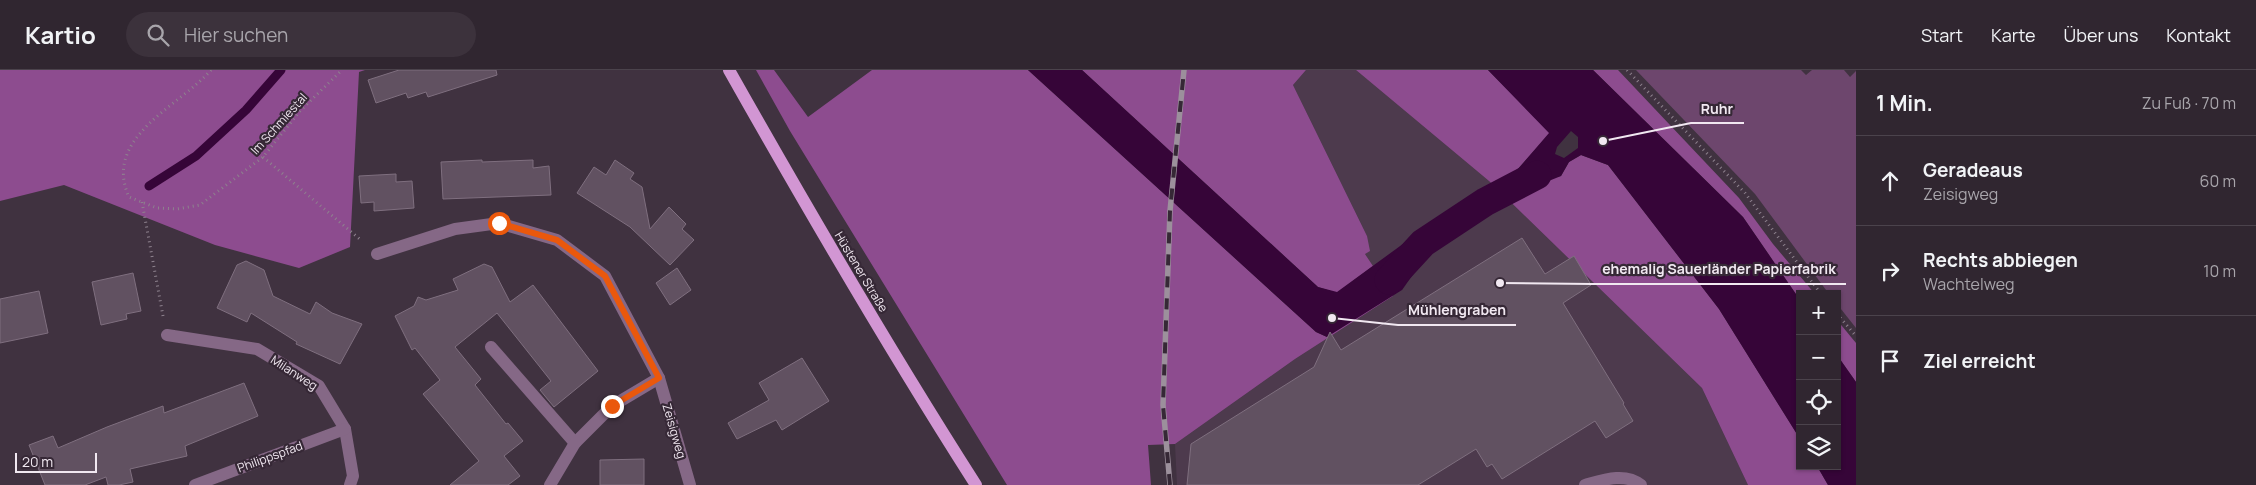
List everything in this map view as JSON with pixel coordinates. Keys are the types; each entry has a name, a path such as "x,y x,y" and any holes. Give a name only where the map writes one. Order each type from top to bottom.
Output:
{"main road":[{"name":"Hüstener Straße","path":"729,70 802,201 936,423 976,485"}],"street":[{"name":"Zeisigweg","path":"377,254 455,229 499,223 557,240 605,276 659,378 690,485"},
{"name":"Milanweg","path":"167,335 257,349 319,386 345,429 353,476 350,485"},
{"path":"491,347 574,443"},
{"path":"550,485 574,443 612,406 659,378"},
{"name":"Philippspfad","path":"195,485 345,429"},
{"path":"1585,485 1606,479 1624,477 1641,485"}],"path":[{"name":"Im Schmiestal","path":"211,70 200,83 161,111 144,128 127,152 124,168 124,186 129,196 157,208 177,209 200,205 263,157 300,111 342,70"},
{"path":"1627,70 1745,192 1818,290"},
{"path":"263,157 377,254"},
{"path":"142,201 167,335"},
{"path":"1841,319 1856,336"}],"shaded area":[{"path":"0,70 365,70 359,72 350,247 299,268 215,245 64,185 0,201"},
{"path":"756,70 774,70 808,117 872,70 1028,70 1316,332 1327,337 1373,266 1393,296 1295,359 1175,444 1148,445 1151,485 1007,485 790,131"},
{"path":"1028,70 1082,70 1318,287 1337,292 1407,241 1423,260 1402,290 1327,337 1316,332"},
{"path":"1082,70 1306,70 1293,85 1367,236 1370,251 1365,254 1373,266 1337,293 1318,287"},
{"path":"1306,70 1356,70 1489,181 1702,388 1748,485 1177,485 1175,444 1295,359 1393,296 1365,254 1367,236 1293,85","holes":["1480,195 1490,209 1480,218 1428,251 1416,236","1407,242 1423,260 1402,290 1374,266"]},
{"path":"1356,70 1488,70 1550,133 1499,190 1561,176 1569,162 1581,155 1608,165 1719,309 1796,433 1796,470 1819,470 1828,485 1748,485 1702,388 1489,181"},
{"path":"1488,70 1593,70 1743,217 1796,294 1796,433 1719,309 1608,165 1581,155 1569,162 1561,176 1507,198 1499,191 1549,133","holes":["1571,131 1578,137 1578,148 1564,158 1555,154 1557,147"]},
{"path":"1593,70 1618,70 1739,198 1773,244 1812,290 1796,290 1796,294 1743,217"},
{"path":"1636,70 1801,70 1806,75 1812,70 1844,70 1850,77 1856,71 1856,328 1841,309 1841,290 1826,290 1755,194"},
{"path":"1481,195 1490,209 1480,218 1428,251 1416,236"},
{"path":"1841,325 1856,343 1856,382 1841,361"},
{"path":"1841,361 1856,382 1856,485 1828,485 1819,470 1841,470"}],"building":[{"path":"399,70 496,70 497,75 428,97 426,92 408,98 406,93 376,103 368,80"},
{"path":"482,160 482,162 533,160 533,168 549,166 551,195 443,199 441,162"},
{"path":"615,160 634,173 630,179 642,187 650,229 669,207 686,224 682,229 694,240 670,265 630,227 577,193 594,167 606,175"},
{"path":"396,174 396,182 412,181 414,208 374,211 374,202 361,203 359,176"},
{"path":"1522,238 1545,274 1574,256 1591,285 1563,303 1633,421 1606,438 1595,421 1502,479 1492,464 1487,467 1476,449 1418,485 1187,485 1191,444 1314,367 1330,332 1341,350"},
{"path":"246,261 264,270 273,296 310,314 316,302 332,313 362,324 340,364 296,344 297,342 251,313 247,322 217,308 237,265"},
{"path":"484,264 492,267 510,302 533,285 598,371 554,407 540,390 551,381 497,313 455,347 481,379 475,385 506,424 508,423 523,441 504,456 520,476 508,485 450,485 479,461 423,394 440,380 415,348 412,350 395,316 414,306 418,297 426,300 458,290 453,279"},
{"path":"677,268 691,290 670,305 656,283"},
{"path":"133,273 141,311 126,314 127,319 101,325 92,282"},
{"path":"39,291 48,333 0,343 0,299"},
{"path":"802,358 829,401 782,430 776,420 737,439 728,423 769,400 759,383"},
{"path":"244,383 258,416 185,446 187,456 130,469 133,482 108,485 106,477 85,485 45,485 29,445 53,436 58,448 163,406 164,413"},
{"path":"644,459 644,485 600,485 600,460"}],"waterway":[{"path":"149,186 196,156 246,110 281,70"},
{"path":"1389,280 1423,243 1485,202 1537,175"}],"railway":[{"path":"1170,485 1163,405 1170,211 1184,70"}],"place":[{"name":"Ruhr","path":"1603,141"},
{"name":"ehemalig Sauerländer Papierfabrik","path":"1500,283"},
{"name":"Mühlengraben","path":"1332,318"}],"route":[{"path":"499,223 557,240 605,276 659,378 612,406"}]}
